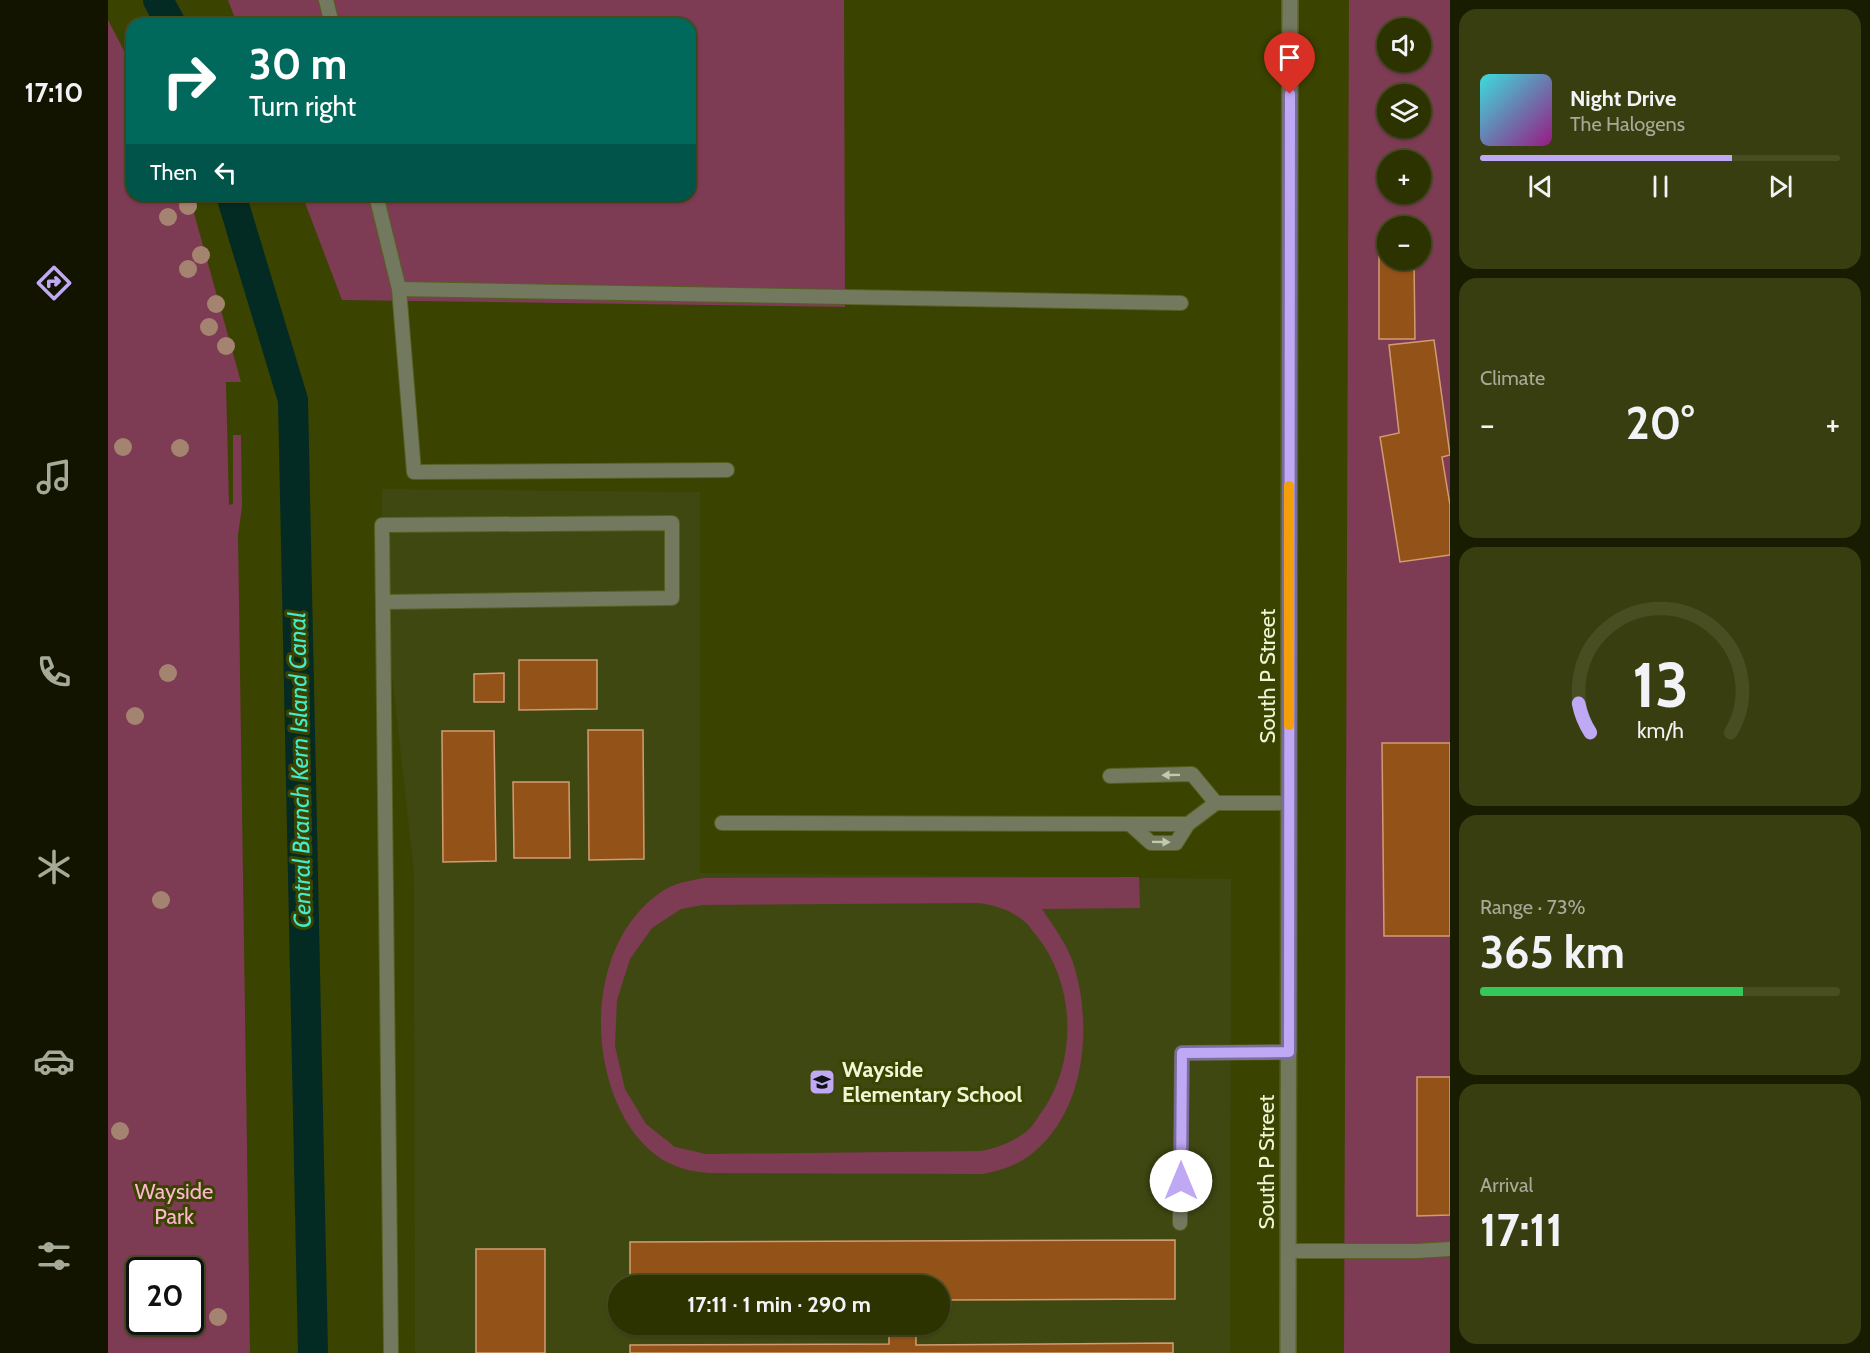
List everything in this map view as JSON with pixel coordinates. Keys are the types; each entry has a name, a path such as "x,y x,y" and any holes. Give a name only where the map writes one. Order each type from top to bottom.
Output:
{"street":[{"name":"South P Street","path":"1288,1353 1290,0"}],"lane":[{"path":"326,0 330,18"},
{"path":"377,201 399,289 414,472 727,470"},
{"path":"399,289 1181,303"},
{"path":"384,602 672,598 672,524 382,525 391,1353"},
{"path":"1110,776 1192,774 1216,803"},
{"path":"722,823 1131,825 1151,843 1176,843 1188,824 1216,803 1289,803"},
{"path":"1180,1223 1182,1053 1289,1052"},
{"path":"1288,1251 1450,1249"}],"shaded area":[{"name":"Wayside Elementary School","path":"382,489 700,492 700,873 1231,879 1230,1353 415,1353 414,871 382,585"}],"green space":[{"path":"228,0 844,0 845,307 342,300 304,201 696,201 696,18 235,18"},
{"path":"1349,0 1450,0 1450,1353 1344,1353"},
{"name":"Wayside Park","path":"108,20 126,54 126,201 191,201 241,382 226,382 229,505 233,504 233,435 241,435 242,507 238,535 250,1353 108,1353"},
{"path":"1139,877 1140,908 1042,909 1065,945 1075,969 1083,1019 1083,1046 1072,1097 1061,1120 1045,1141 1026,1158 1005,1168 983,1174 710,1173 680,1168 664,1161 636,1136 614,1097 605,1066 601,1034 602,1001 608,969 620,939 637,913 666,889 676,884 704,878","holes":["978,903 1008,911 1029,926 1049,955 1059,977 1065,1001 1066,1050 1060,1074 1051,1097 1033,1125 1011,1141 981,1151 706,1154 675,1147 646,1124 625,1089 615,1046 617,1000 630,959 652,928 681,909 702,905"]}],"building":[{"path":"1379,270 1414,270 1415,339 1379,339"},
{"path":"1434,340 1450,455 1442,457 1450,505 1450,555 1400,562 1380,437 1399,433 1389,345"},
{"path":"519,660 597,660 597,709 519,710"},
{"path":"504,673 504,702 474,702 474,674"},
{"path":"588,730 643,730 644,859 589,860"},
{"path":"442,731 494,731 496,861 443,862"},
{"path":"1382,743 1450,743 1450,936 1384,936"},
{"path":"513,782 569,782 570,858 514,858"},
{"path":"1417,1077 1450,1077 1450,1215 1417,1216"},
{"path":"1175,1240 1175,1299 950,1300 950,1275 630,1275 630,1242"},
{"path":"476,1249 545,1249 545,1353 476,1353"},
{"path":"889,1335 916,1335 916,1345 1173,1343 1173,1353 630,1353 630,1345 889,1344"}],"waterway":[{"name":"Central Branch Kern Island Canal","path":"158,0 168,18"},
{"name":"Central Branch Kern Island Canal","path":"233,201 293,400 313,1353"}],"slow traffic":[{"path":"1289,486 1289,725"}],"place":[{"name":"Wayside Elementary School","path":"822,1082"}],"route":[{"path":"1181,1181 1182,1053 1289,1052 1290,94"}]}
